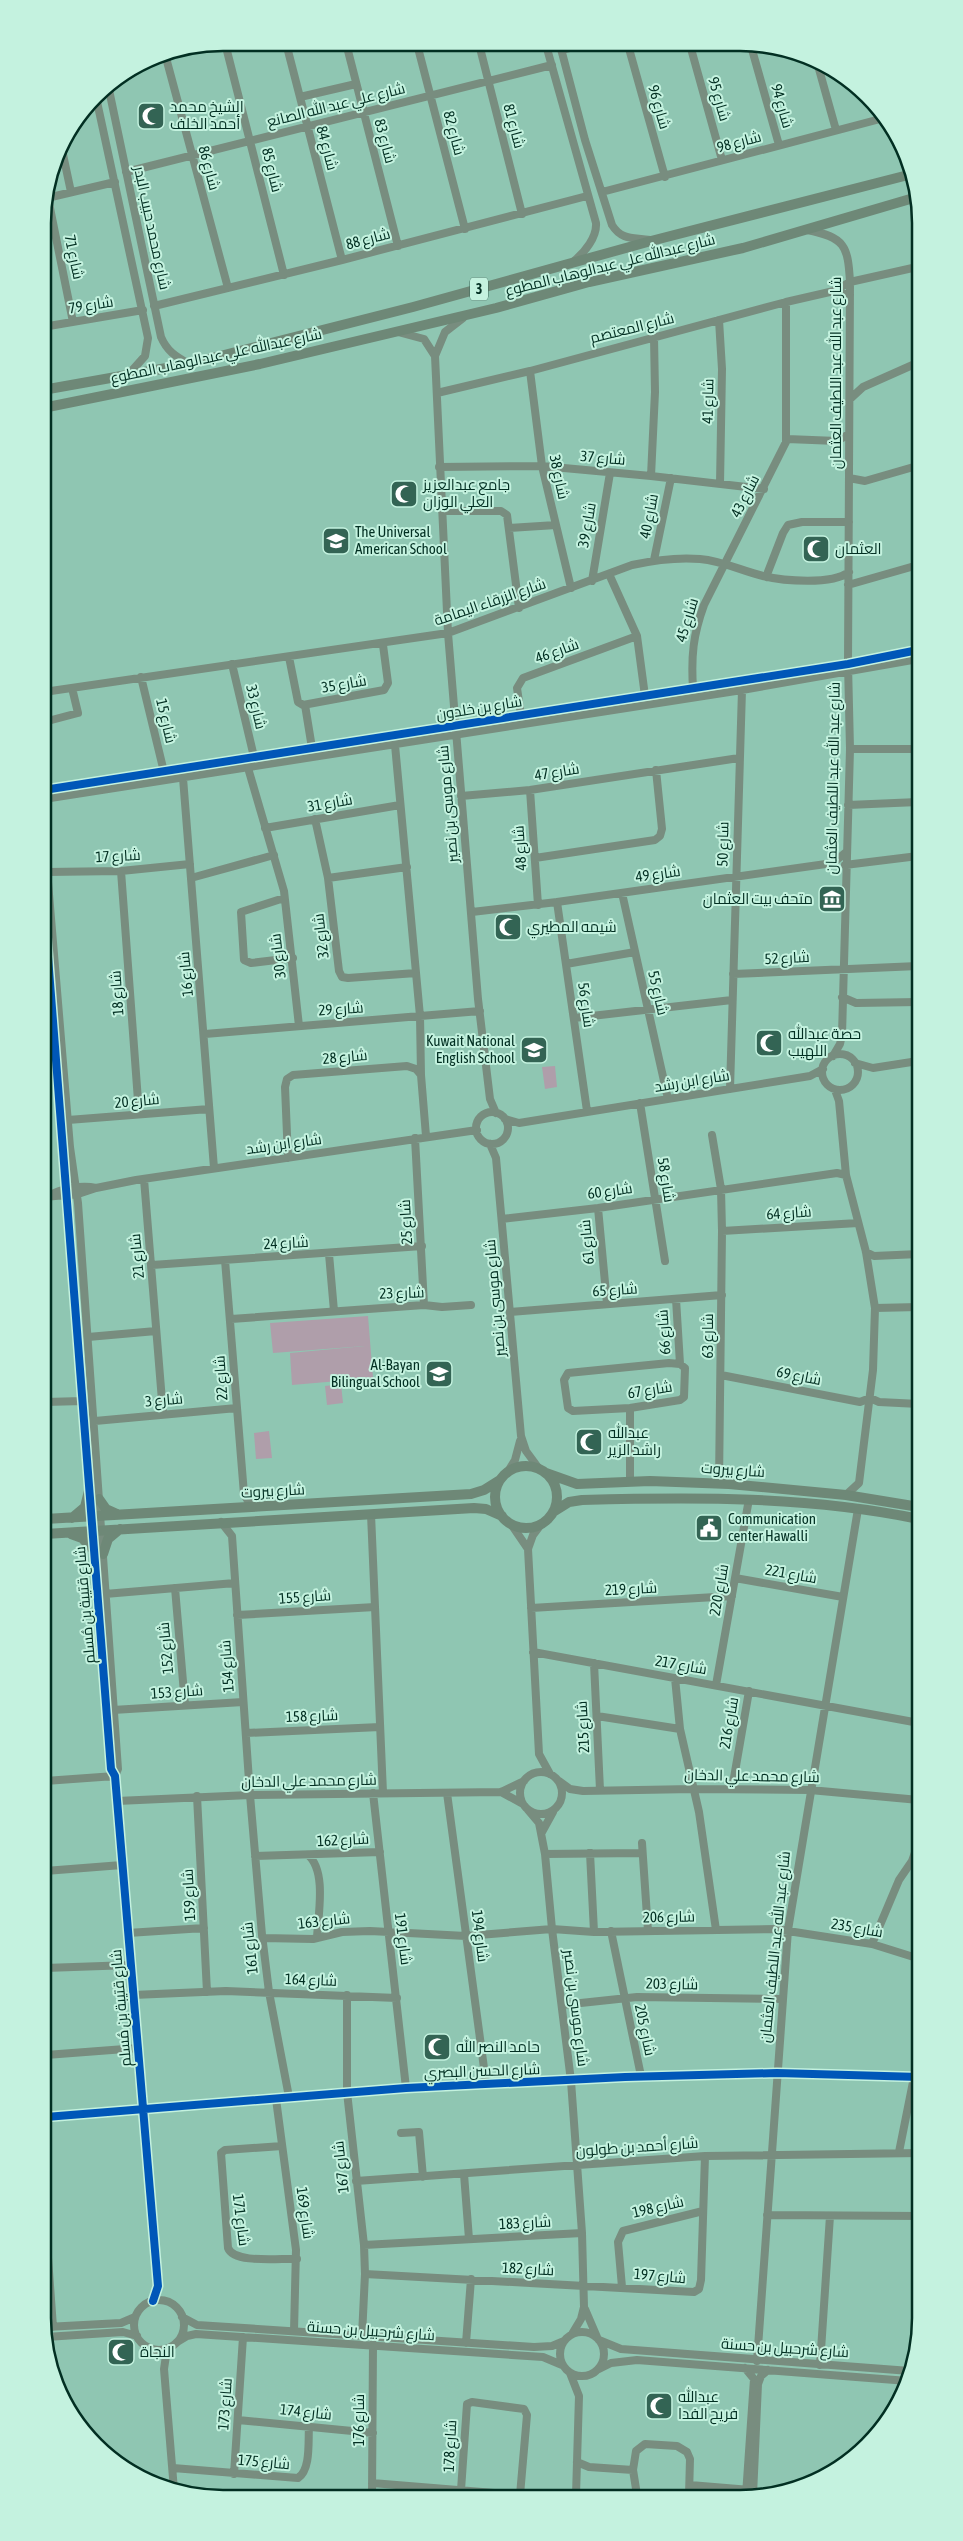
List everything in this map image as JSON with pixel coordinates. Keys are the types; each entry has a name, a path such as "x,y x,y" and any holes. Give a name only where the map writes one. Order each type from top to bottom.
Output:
{"main road":[{"name":"شارع عبدالله علي عبدالوهاب المطوع","path":"52,388 188,364 414,307 652,241 905,176"},
{"name":"شارع عبدالله علي عبدالوهاب المطوع","path":"52,406 260,364 394,330 466,315 589,282 736,250 802,229 910,199"},
{"path":"520,1467 543,1471 556,1488 557,1501 553,1512 542,1523 526,1528 511,1524 502,1516 495,1496 504,1476 520,1467"},
{"name":"شارع بيروت","path":"543,1471 577,1484 656,1481 719,1483 846,1495 911,1507"},
{"name":"شارع بيروت","path":"51,1519 480,1492 504,1476"},
{"path":"656,1481 662,1489 656,1498"},
{"path":"679,1481 674,1485 674,1490 676,1495 681,1497"},
{"path":"72,1518 85,1507 89,1492"},
{"path":"376,1514 398,1508 434,1505 436,1502 434,1496"},
{"name":"شارع بيروت","path":"553,1512 569,1502 578,1500 681,1497 749,1499 858,1509 911,1518"},
{"path":"99,1499 108,1511 121,1515"},
{"path":"308,1504 306,1511 309,1518"},
{"path":"908,1506 911,1511"},
{"name":"شارع بيروت","path":"51,1534 478,1508 502,1516"},
{"path":"907,1517 911,1513"},
{"path":"65,1533 82,1538 98,1552 121,1529"}],"street":[{"name":"شارع 85","path":"227,51 284,275"},
{"name":"شارع 84","path":"288,51 342,260"},
{"name":"شارع 83","path":"348,51 398,246"},
{"name":"شارع 82","path":"419,51 465,229"},
{"name":"شارع 81","path":"481,51 522,214"},
{"path":"548,51 572,143 595,219 595,233 586,249 572,263"},
{"path":"562,51 585,140 614,228 622,236 652,241"},
{"name":"شارع 96","path":"630,51 665,177"},
{"name":"شارع 95","path":"691,51 722,160"},
{"name":"شارع 94","path":"753,52 779,145"},
{"name":"شارع 86","path":"167,61 228,288"},
{"name":"شارع علي عبد الله الصانع","path":"126,172 552,65"},
{"path":"820,71 836,130"},
{"path":"300,97 356,84"},
{"name":"شارع محمد حبيب البدر","path":"110,94 161,337 165,348 188,364"},
{"path":"99,108 103,112 109,111 113,107"},
{"name":"شارع محمد حبيب البدر","path":"99,108 148,338"},
{"name":"شارع 98","path":"602,192 665,177 722,160 877,120"},
{"path":"103,127 111,122 116,123"},
{"path":"568,125 577,128 581,124"},
{"path":"572,143 576,139 585,140"},
{"path":"64,158 71,192"},
{"path":"54,196 115,182"},
{"name":"شارع 88","path":"154,306 284,275 587,196"},
{"path":"595,219 604,220 608,214"},
{"name":"شارع 71","path":"52,221 74,322"},
{"name":"شارع عبد الله عبد اللطيف العثمان","path":"802,229 826,234 843,244 848,255 850,282 848,572 850,749 845,853 842,1035 840,1044 833,1056"},
{"path":"129,245 133,247 140,244"},
{"path":"133,263 141,259 145,262"},
{"name":"شارع المعتصم","path":"437,393 530,371 786,302 834,291 850,282 912,268"},
{"name":"شارع المعتصم","path":"834,291 850,295"},
{"name":"شارع 43","path":"726,564 787,440 786,302"},
{"name":"شارع 79","path":"52,326 142,310"},
{"name":"شارع موسى بن نصير","path":"466,315 445,332 435,356 439,467 448,633 461,796 480,1011 490,1100 496,1113"},
{"name":"شارع 41","path":"719,320 722,369 720,484"},
{"path":"394,330 424,339 435,356"},
{"path":"128,375 145,356 148,338 152,341 158,341 161,337"},
{"path":"651,476 655,392 654,337"},
{"path":"850,399 863,387 912,365"},
{"name":"شارع 38","path":"530,371 542,466 571,588"},
{"path":"787,440 842,440 849,434"},
{"name":"شارع 37","path":"439,467 542,466 764,489"},
{"path":"849,478 865,481 912,467"},
{"name":"شارع 39","path":"592,581 610,473"},
{"name":"شارع 40","path":"654,560 671,478"},
{"path":"442,511 501,511 507,515 519,608"},
{"path":"766,577 784,529 788,525 802,522 849,522"},
{"path":"509,528 556,525"},
{"name":"شارع الزرقاء اليمامة","path":"52,691 232,664 382,645 448,633 609,574 654,560 702,559 726,564 766,577 824,581 840,578 848,572"},
{"name":"شارع 45","path":"693,688 691,657 696,626 704,605 726,564"},
{"path":"848,585 912,567"},
{"path":"609,574 637,636 645,696"},
{"name":"شارع 46","path":"521,716 517,688 523,678 637,636"},
{"name":"شارع 35","path":"305,705 387,688 382,645"},
{"name":"شارع بن خلدون","path":"52,789 848,664 912,651"},
{"path":"289,657 298,702 300,705 305,705 312,748"},
{"name":"شارع بن خلدون","path":"52,798 742,690 912,660"},
{"name":"شارع 33","path":"232,664 254,757"},
{"name":"شارع 15","path":"141,677 164,772"},
{"path":"52,720 78,713 72,688"},
{"name":"شارع 50","path":"730,1089 742,690"},
{"path":"395,745 420,1016 421,1075 426,1136"},
{"path":"850,749 912,749"},
{"name":"شارع 47","path":"461,796 530,790 739,758"},
{"name":"شارع 30","path":"248,768 274,854 284,898 293,958 299,1026"},
{"path":"535,858 655,840 660,836 662,829 656,770"},
{"name":"شارع 16","path":"184,778 214,1168"},
{"name":"شارع 48","path":"530,790 538,905"},
{"path":"848,805 912,802"},
{"name":"شارع 31","path":"265,828 400,805"},
{"name":"شارع 32","path":"315,820 328,878 339,971 342,977 416,974"},
{"name":"شارع 49","path":"472,912 538,905 833,863 845,853"},
{"path":"191,878 274,854"},
{"path":"845,866 912,857"},
{"name":"شارع 17","path":"52,872 121,871 190,864"},
{"path":"328,878 407,867"},
{"name":"شارع 18","path":"121,871 140,1114"},
{"name":"شارع 55","path":"622,893 668,1099"},
{"path":"284,898 241,912 244,960 251,963 293,958"},
{"name":"شارع 56","path":"557,902 587,1111"},
{"name":"شارع قتيبة بن مُسلم","path":"52,946 89,1492 96,1516 111,1769 115,1776"},
{"path":"566,964 635,952"},
{"name":"شارع 52","path":"733,974 912,966"},
{"name":"شارع قتيبة بن مُسلم","path":"52,979 77,1191 99,1499 96,1516"},
{"path":"842,997 856,1003 912,1002"},
{"path":"574,1018 732,1000"},
{"name":"شارع 29","path":"205,1034 480,1011"},
{"path":"52,1031 57,1031"},
{"path":"846,1495 859,1483 870,1398 875,1342 875,1308 866,1252 846,1175 839,1101 835,1090 823,1078 823,1069 826,1061 833,1056 848,1056 855,1062 873,1068"},
{"path":"855,1062 857,1078"},
{"path":"835,1090 846,1089 857,1078 873,1068 912,1062"},
{"name":"شارع 28","path":"288,1158 285,1087 287,1079 293,1075 408,1066 416,1069 421,1075"},
{"name":"شارع ابن رشد","path":"810,1076 823,1069"},
{"name":"شارع ابن رشد","path":"505,1119 519,1123 810,1076 823,1078"},
{"name":"شارع موسى بن نصير","path":"486,1114 490,1100"},
{"name":"شارع 58","path":"640,1103 665,1261"},
{"name":"شارع 20","path":"68,1120 209,1109"},
{"path":"496,1113 505,1119 507,1132 501,1141 490,1144 481,1139 476,1130 479,1120 486,1114 496,1113"},
{"name":"شارع ابن رشد","path":"507,1132 519,1123"},
{"name":"شارع ابن رشد","path":"52,1194 55,1192 68,1193 214,1168 476,1130"},
{"path":"712,1135 721,1189"},
{"name":"شارع 25","path":"416,1138 424,1305"},
{"name":"شارع موسى بن نصير","path":"496,1158 501,1141"},
{"name":"شارع موسى بن نصير","path":"490,1144 496,1158 521,1436 528,1456 543,1471"},
{"name":"شارع 60","path":"502,1219 598,1208 837,1174 846,1175"},
{"name":"شارع 21","path":"144,1179 163,1413"},
{"name":"شارع 63","path":"719,1483 722,1374 721,1189"},
{"name":"شارع 61","path":"598,1208 607,1304"},
{"name":"شارع 64","path":"722,1231 858,1223"},
{"name":"شارع 24","path":"152,1265 422,1246"},
{"path":"866,1252 874,1256 912,1254"},
{"path":"329,1254 334,1311"},
{"name":"شارع 22","path":"225,1260 244,1494"},
{"name":"شارع 65","path":"510,1312 722,1295"},
{"name":"شارع 66","path":"676,1299 680,1364"},
{"name":"شارع 23","path":"230,1319 424,1305 442,1307 471,1305"},
{"path":"875,1308 911,1307"},
{"path":"88,1337 156,1331"},
{"name":"شارع 67","path":"680,1364 685,1368 684,1397 630,1408 573,1411 568,1408 566,1403 565,1376 568,1372 680,1364"},
{"name":"شارع 69","path":"722,1374 860,1402 870,1398"},
{"path":"870,1398 879,1402 911,1404"},
{"path":"51,1402 83,1401"},
{"name":"شارع 3","path":"94,1421 163,1413 237,1408"},
{"path":"630,1408 630,1482"},
{"name":"شارع موسى بن نصير","path":"504,1476 518,1454 521,1436"},
{"path":"244,1494 248,1501 257,1507"},
{"path":"236,1508 244,1494"},
{"name":"شارع 220","path":"716,1685 749,1499"},
{"name":"شارع عبد الله عبد اللطيف العثمان","path":"757,2361 781,1999 788,1930 858,1509"},
{"path":"376,1514 375,1607 383,1793"},
{"path":"221,1522 232,1536 243,1521"},
{"path":"542,1523 533,1535 528,1549 539,1754 562,1790 558,1805 548,1817 542,1832"},
{"path":"511,1524 528,1549"},
{"name":"شارع 154","path":"232,1536 250,1794"},
{"name":"شارع قتيبة بن مُسلم","path":"98,1552 105,1594 118,1768 115,1776 158,2286 153,2301"},
{"name":"شارع 221","path":"735,1578 843,1597"},
{"path":"105,1594 235,1583"},
{"name":"شارع 152","path":"175,1588 185,1705"},
{"name":"شارع 219","path":"531,1608 732,1596"},
{"name":"شارع 155","path":"237,1616 375,1607"},
{"name":"شارع 217","path":"533,1652 911,1722"},
{"name":"شارع 215","path":"594,1663 600,1790"},
{"path":"675,1678 680,1729 699,1812 716,1930"},
{"name":"شارع 216","path":"732,1789 749,1691"},
{"name":"شارع 153","path":"113,1710 244,1702"},
{"path":"597,1716 680,1729"},
{"name":"شارع 158","path":"246,1733 380,1727"},
{"path":"526,1808 520,1793 539,1754"},
{"path":"527,1778 536,1773 550,1774"},
{"path":"51,1781 115,1776"},
{"name":"شارع محمد علي الدخان","path":"117,1802 250,1794 501,1792 527,1778"},
{"name":"شارع محمد علي الدخان","path":"558,1781 570,1789 583,1791 693,1788 810,1790 911,1799"},
{"name":"شارع محمد علي الدخان","path":"558,1805 583,1791"},
{"path":"501,1792 526,1808 540,1814 552,1812 558,1805"},
{"name":"شارع 194","path":"447,1793 486,2083"},
{"name":"شارع 161","path":"250,1794 269,1992 289,2098"},
{"name":"شارع 191","path":"373,1794 406,2088"},
{"name":"شارع 159","path":"197,1796 207,1992"},
{"name":"شارع موسى بن نصير","path":"526,1808 536,1819 542,1832 552,1930 572,2081 584,2286 584,2307 581,2319 572,2334"},
{"path":"642,1843 648,1931"},
{"name":"شارع 162","path":"256,1856 380,1852"},
{"path":"590,1853 594,1932"},
{"path":"545,1854 642,1853"},
{"name":"شارع 162","path":"308,1855 314,1860 319,1872 317,1938"},
{"path":"872,1944 899,1880 911,1862"},
{"path":"51,1870 122,1865"},
{"path":"128,1934 204,1928"},
{"name":"شارع 206","path":"466,1936 552,1930 611,1932 788,1930"},
{"name":"شارع 235","path":"788,1930 872,1944 911,1956"},
{"name":"شارع 163","path":"263,1938 317,1938 342,1932 466,1936"},
{"name":"شارع 205","path":"611,1932 641,2076"},
{"path":"51,1968 131,1965"},
{"name":"شارع 164","path":"133,1995 269,1992 397,1998"},
{"name":"شارع 167","path":"347,1995 348,2092 364,2245 365,2274 362,2336"},
{"name":"شارع 203","path":"562,2005 624,1998 781,1999"},
{"path":"51,2055 138,2048"},
{"name":"شارع الحسن البصري","path":"51,2117 348,2092 486,2083 777,2072 911,2077"},
{"name":"شارع 169","path":"276,2099 297,2258 294,2331"},
{"path":"899,2152 911,2102"},
{"path":"401,2133 419,2132 423,2176"},
{"name":"شارع 171","path":"282,2146 225,2150 221,2153 229,2251 240,2258 297,2258"},
{"name":"شارع أحمد بن طولون","path":"356,2181 705,2156 911,2153"},
{"name":"شارع 198","path":"697,2291 701,2280 705,2156"},
{"path":"464,2174 469,2239"},
{"name":"شارع 198","path":"621,2232 627,2228 703,2211"},
{"path":"766,2215 911,2216"},
{"path":"820,2365 830,2216"},
{"name":"شارع 197","path":"621,2232 618,2246 622,2287"},
{"name":"شارع 183","path":"364,2245 582,2233"},
{"name":"شارع 182","path":"365,2274 584,2286"},
{"path":"466,2343 471,2279"},
{"name":"شارع قتيبة بن مُسلم","path":"158,2286 168,2302"},
{"name":"شارع 197","path":"584,2286 622,2287 687,2293 697,2291"},
{"path":"153,2301 168,2302 178,2310 182,2317 183,2330 177,2342 167,2349 153,2349 145,2346 136,2336 135,2317 143,2306 153,2301"},
{"name":"شارع موسى بن نصير","path":"584,2307 598,2339"},
{"path":"52,2327 121,2323 135,2317"},
{"name":"شارع شرحبيل بن حسنة","path":"182,2317 197,2325 540,2348 564,2341"},
{"path":"53,2336 123,2332 136,2336"},
{"path":"576,2490 579,2396 584,2383 602,2364 604,2354 598,2339 587,2332 572,2334 564,2341 559,2354 562,2365 570,2373 579,2396"},
{"name":"شارع شرحبيل بن حسنة","path":"177,2342 193,2334 373,2344 543,2357 562,2365"},
{"name":"شارع 173","path":"234,2474 244,2337"},
{"name":"شارع شرحبيل بن حسنة","path":"598,2339 621,2349 757,2361 903,2371"},
{"name":"شارع 176","path":"372,2490 373,2344"},
{"path":"153,2349 164,2369"},
{"path":"167,2349 164,2369 174,2482"},
{"name":"شارع شرحبيل بن حسنة","path":"596,2371 611,2363 637,2360 900,2380"},
{"path":"745,2368 754,2379 750,2489"},
{"path":"750,2489 758,2384 761,2376 768,2370"},
{"path":"570,2373 580,2376 596,2371"},
{"name":"شارع 178","path":"461,2490 467,2404 472,2402 520,2407 526,2411 520,2490"},
{"name":"شارع 174","path":"238,2420 373,2433"},
{"name":"شارع 175","path":"173,2468 234,2474 300,2477 306,2463 309,2426"},
{"path":"636,2490 633,2470 636,2451 644,2444 677,2446 689,2453 690,2490"},
{"path":"577,2462 589,2467 633,2470"},
{"path":"372,2483 461,2490"},
{"path":"690,2485 733,2490"}],"shaded area":[{"path":"555,1066 557,1087 545,1089 542,1067"},
{"path":"368,1316 373,1378 292,1385 290,1353 365,1346 273,1353 270,1323"},
{"path":"341,1384 343,1403 327,1405 325,1386"},
{"path":"269,1431 272,1458 256,1459 254,1433"}],"cycle path":[{"path":"52,789 848,664 912,651"},
{"path":"52,1003 111,1769 115,1776 158,2286 153,2301"},
{"path":"51,2117 406,2088 625,2077 777,2073 911,2077"}],"place":[{"name":"الشيخ محمد أحمد الخلف","path":"151,116"},
{"name":"جامع عبدالعزيز العلي الوزان","path":"404,494"},
{"name":"The Universal American School","path":"336,541"},
{"name":"العثمان","path":"816,549"},
{"name":"متحف بيت العثمان","path":"832,899"},
{"name":"شيمه المطيري","path":"508,927"},
{"name":"حصة عبدالله اللهيب","path":"769,1043"},
{"name":"Kuwait National English School","path":"534,1050"},
{"name":"Al-Bayan Bilingual School","path":"439,1374"},
{"name":"عبدالله راشد الزير","path":"589,1442"},
{"name":"Communication center Hawalli","path":"709,1528"},
{"name":"حامد النصر الله","path":"437,2047"},
{"name":"النجاة","path":"121,2352"},
{"name":"عبدالله فريح الفدا","path":"659,2406"}]}
